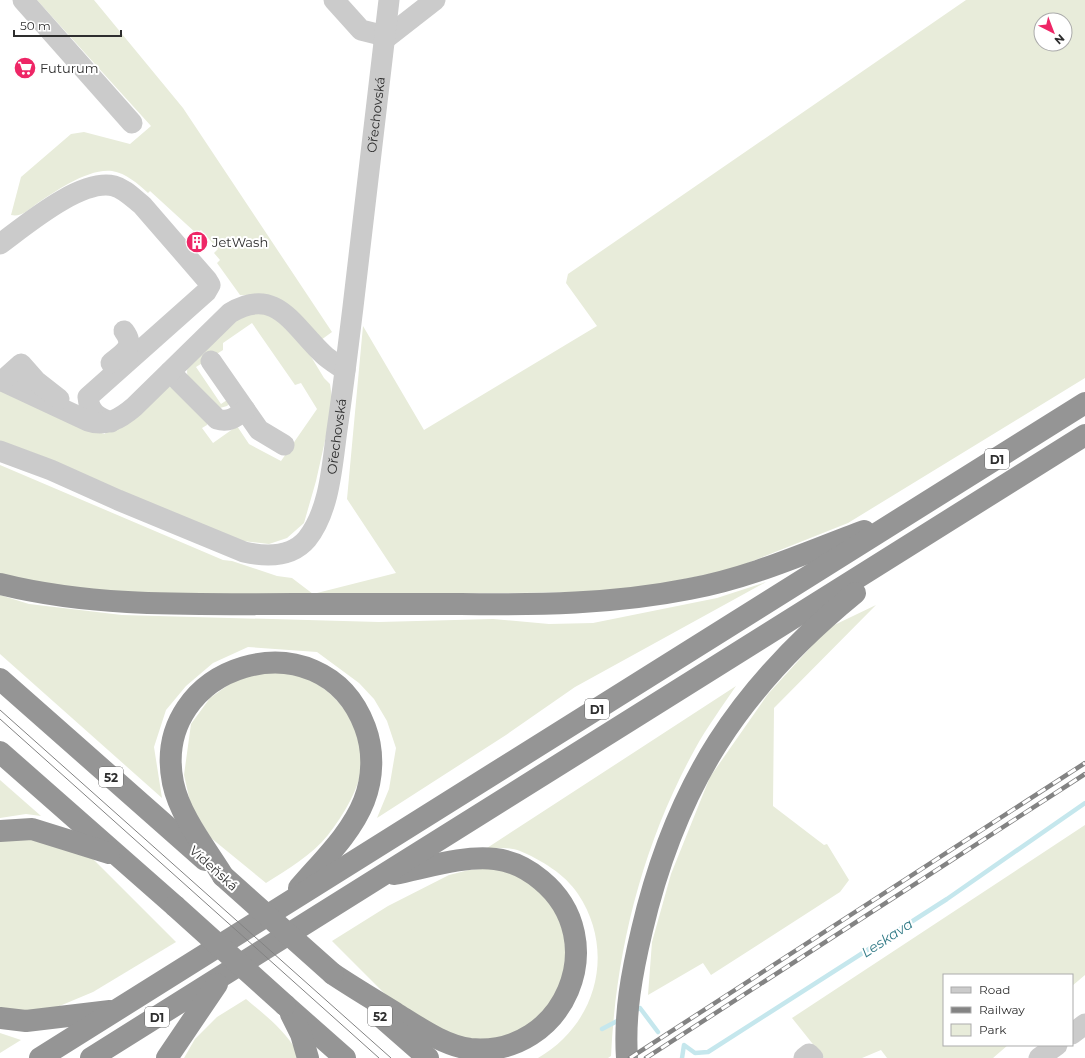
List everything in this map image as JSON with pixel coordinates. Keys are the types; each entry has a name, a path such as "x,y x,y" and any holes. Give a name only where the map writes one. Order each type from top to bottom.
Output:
{"highway":[{"name":"D1","path":"40,1058 1085,403"},
{"name":"D1","path":"91,1058 1085,435"},
{"path":"0,584 56,596 93,600 162,603 495,604 613,600 691,589 744,575 909,514"},
{"path":"627,1058 628,1008 634,963 655,879 679,814 692,785 727,727 763,680 794,648 841,604 924,536"},
{"path":"223,876 188,819 176,794 171,765 171,752 177,728 188,706 204,688 226,673 239,667 268,662 297,665 311,670 336,685 355,707 367,734 370,746 371,774 369,787 357,816 345,834 286,904"},
{"name":"Vídeňská","path":"0,679 428,1058"},
{"path":"0,752 345,1058"},
{"path":"0,830 20,828 47,833 118,856"},
{"path":"333,974 442,1040 456,1046 475,1050 504,1048 529,1038 551,1020 564,1002 574,978 577,960 574,928 567,911 557,896 546,884 533,874 506,861 484,858 470,859 381,876"},
{"path":"167,1058 222,976"},
{"path":"285,1005 301,1034 308,1058"},
{"path":"0,1018 26,1021 117,1010"}],"street":[{"path":"23,0 132,123"},
{"path":"334,0 361,30 377,34 385,39 435,0"},
{"name":"Ořechovská","path":"0,451 51,470 118,500 238,550 258,555 289,552 307,539 316,525 322,510 332,466 345,370 389,0"},
{"path":"0,244 55,206 83,190 101,186 114,186 130,195 142,205 210,285 206,292 88,397"},
{"path":"1,381 82,419 100,424 111,422 127,413 230,313 250,303 270,306 281,310 323,354 345,370"},
{"path":"111,422 92,412 88,397 94,380 128,347 129,340 124,331"},
{"path":"211,361 259,430 284,445"},
{"path":"170,372 217,419 224,421 231,420 245,410"},
{"path":"1073,1033 1085,1024"},
{"path":"1040,1058 1056,1046"},
{"path":"804,1058 809,1054 813,1058"}],"green space":[{"path":"37,0 94,0 183,108 332,332 321,340 275,297 240,295 217,263 220,260 214,253 218,249 201,230 197,234 150,191 148,193 132,179 117,172 103,171 82,177 61,188 24,213 11,215 21,177 71,134 84,132 130,144 151,126"},
{"path":"966,0 1085,0 1085,378 848,523 730,570 619,592 159,596 29,583 0,575 0,465 223,560 232,561 277,576 292,578 313,594 396,573 347,499 363,326 424,430 597,326 566,283 568,274"},
{"path":"255,313 271,314 307,350 324,378 330,384 333,405 316,481 304,523 287,538 269,544 242,541 0,443 0,388 87,429 105,434 106,431 167,386 178,390 208,420 207,425 202,428 213,443 237,426 249,444 281,461 317,409 301,383 295,385 252,323 223,343 223,350 196,367 221,404 230,398 231,402 227,406 220,408 188,379 188,363 232,321"},
{"path":"766,582 575,687 506,735 377,818 389,789 396,748 387,721 374,699 359,683 317,652 248,647 213,663 186,686 166,710 154,747 162,798 0,654 0,595 29,604 122,615 379,622 493,619 549,624 593,623 717,598"},
{"path":"876,605 774,708 773,806 824,845 827,844 849,880 840,892 711,975 703,963 648,995 652,942 671,874 710,777 768,694 828,628"},
{"path":"269,671 306,678 321,686 331,694 340,704 353,725 361,749 362,761 359,780 351,800 340,819 328,835 315,849 266,883 211,838 191,806 184,775 191,724 210,698 241,676"},
{"path":"736,686 695,749 677,785 647,859 635,898 626,937 619,976 611,1056 608,1058 538,1058 558,1044 574,1026 587,1006 594,985 598,962 596,939 590,916 578,894 566,880 552,868 520,851 508,848 487,848"},
{"path":"0,780 41,816 26,814 0,818"},
{"path":"1085,825 1085,975 1073,985 1073,974 943,974 943,1046 1007,1046 993,1058 887,1058 881,1050 862,1058 824,1058 792,1018"},
{"path":"18,835 91,857 176,942 93,992 50,1010 17,1015 0,1008 0,841"},
{"path":"494,868 516,875 532,884 563,912 568,979 534,1028 472,1044 399,1008 332,941 388,906 449,875 469,870"},
{"path":"246,999 283,1033 290,1041 300,1058 184,1058 195,1039 217,1017"},
{"path":"0,1033 21,1040 0,1053"}],"waterway":[{"name":"Leskava","path":"682,1058 684,1045 695,1053 708,1052 947,899 1085,803"},
{"name":"Leskava","path":"634,1011 640,1008 658,1032"},
{"name":"Leskava","path":"602,1029 621,1019"}],"tram line":[{"path":"0,710 391,1058"},
{"path":"0,719 379,1058"}],"railway":[{"path":"630,1058 1085,763"},
{"path":"646,1058 1085,774"}],"place":[{"name":"Futurum","path":"25,68"},
{"name":"JetWash","path":"197,242"}]}
